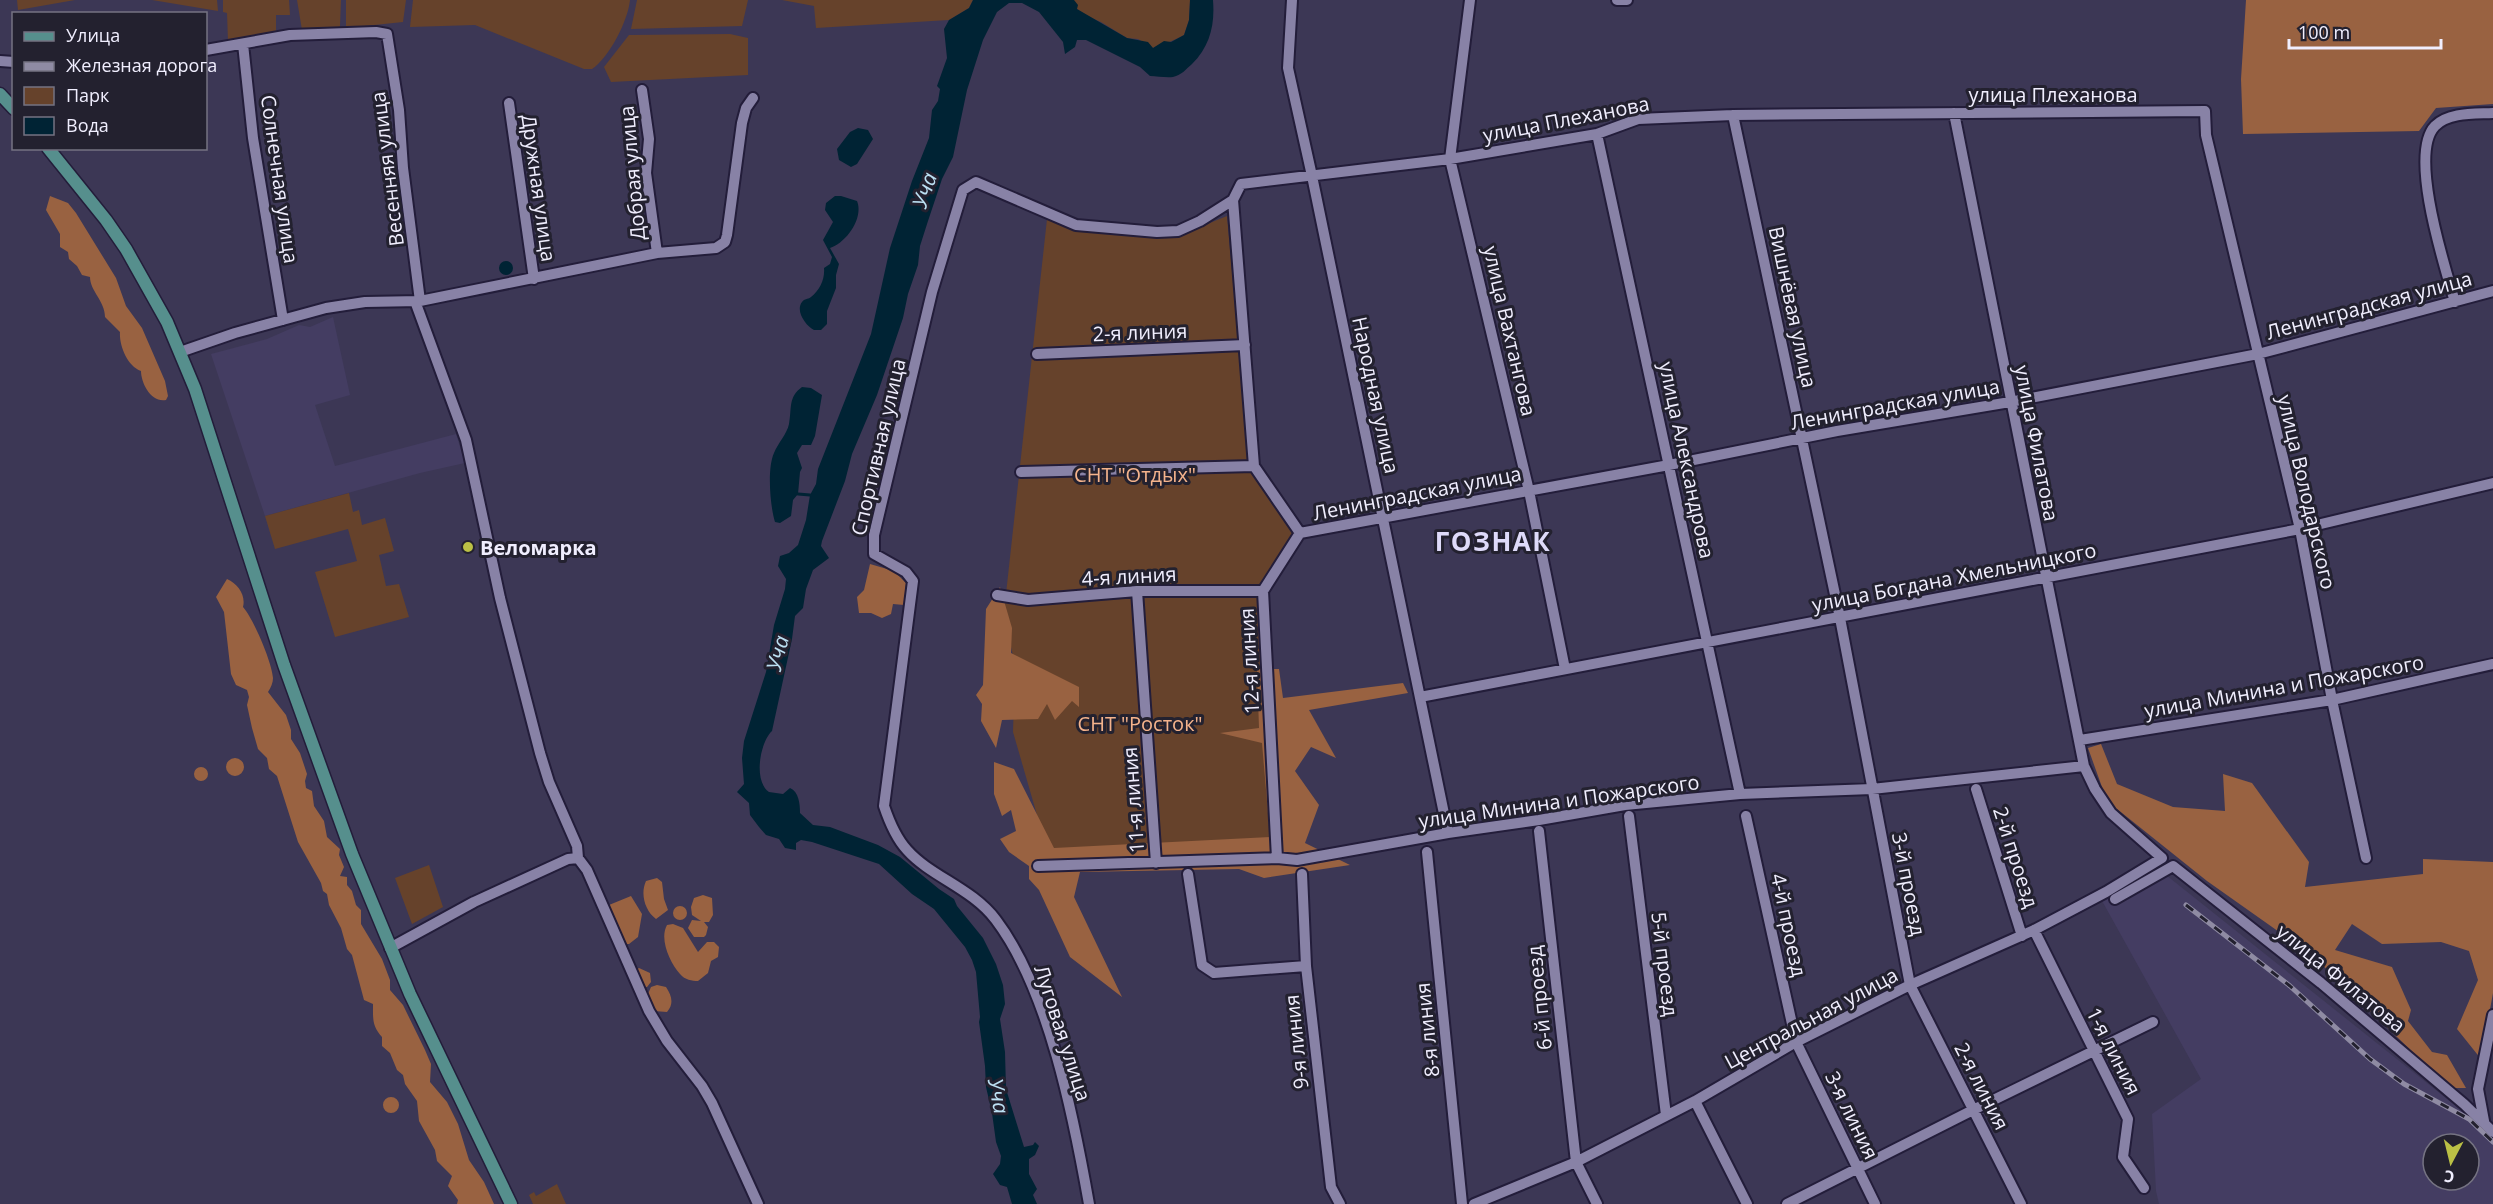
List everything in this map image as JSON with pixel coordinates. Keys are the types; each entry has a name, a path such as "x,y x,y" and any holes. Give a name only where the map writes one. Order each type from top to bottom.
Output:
{"main road":[{"path":"0,94 12,107"},
{"path":"50,150 106,220 126,249 148,285 180,352 213,445 284,665 352,854 390,948 511,1204"}],"street":[{"name":"Народная улица","path":"1292,0 1288,68 1448,833"},
{"name":"улица Вахтангова","path":"1470,0 1450,159 1529,491 1565,669"},
{"name":"Весенняя улица","path":"243,44 290,35 376,32 387,34 399,110 402,168 417,301 466,440 500,598 549,782 577,846 578,858 591,878 649,1011 667,1041 712,1103 758,1204"},
{"path":"207,50 243,44"},
{"name":"Солнечная улица","path":"243,44 253,138 283,320"},
{"name":"Добрая улица","path":"642,90 649,139 646,173 657,253"},
{"path":"180,352 283,320 336,307 373,302 417,301 657,253 716,248 725,242 742,123 746,108 753,98"},
{"name":"Дружная улица","path":"509,103 534,279"},
{"name":"улица Плеханова","path":"976,182 1076,225 1157,232 1178,231 1200,221 1233,200 1240,184 1450,159 1597,134 1638,119 1733,115 2205,111 2206,135"},
{"name":"улица Филатова","path":"1954,113 2084,766 2095,789 2111,813 2162,858"},
{"path":"2455,302 2430,214 2426,145 2435,126 2459,114 2493,113"},
{"name":"Вишнёвая улица","path":"1733,115 1840,618 1872,789"},
{"name":"улица Александрова","path":"1597,134 1740,794"},
{"name":"улица Володарского","path":"2206,135 2300,529 2332,700 2366,858"},
{"name":"Спортивная улица","path":"889,818 884,806 913,581 906,572 874,554 873,543 932,292 963,190 976,182"},
{"path":"1233,200 1254,466 1300,533"},
{"name":"Ленинградская улица","path":"1300,533 2258,354 2493,291"},
{"name":"2-я линия","path":"1037,354 1245,345"},
{"path":"1021,472 1254,466"},
{"name":"улица Богдана Хмельницкого","path":"1420,697 2300,529 2493,483"},
{"name":"12-я линия","path":"1277,858 1263,591 1300,533"},
{"name":"4-я линия","path":"997,596 1028,600 1137,591 1263,591"},
{"name":"11-я линия","path":"1137,591 1156,863"},
{"name":"улица Минина и Пожарского","path":"2080,740 2332,700 2493,664"},
{"name":"улица Минина и Пожарского","path":"1038,866 1277,858 1296,861 1448,833 1625,805 1740,794 1872,789 2084,766"},
{"name":"3-й проезд","path":"1872,789 1910,985"},
{"name":"2-й проезд","path":"1976,789 2022,936"},
{"name":"5-й проезд","path":"1629,816 1666,1115"},
{"name":"4-й проезд","path":"1746,816 1796,1042"},
{"name":"Луговая улица","path":"889,818 906,849 986,908 1008,939 1021,963 1034,990 1057,1062 1079,1147 1089,1204"},
{"name":"6-й проезд","path":"1539,831 1576,1162"},
{"name":"8-я линия","path":"1427,852 1462,1204"},
{"path":"390,948 503,888 568,859 578,858"},
{"name":"Центральная улица","path":"1474,1204 1576,1162 1695,1101 1796,1042 1910,985 2034,930 2106,892 2162,858"},
{"name":"улица Филатова","path":"2115,899 2173,866 2321,983 2484,1121 2493,1132"},
{"path":"1188,874 1202,965 1214,973 1306,966"},
{"name":"9-я линия","path":"1302,874 1306,966 1331,1186 1340,1204"},
{"name":"1-я линия","path":"2034,930 2128,1119 2123,1157 2144,1188"},
{"name":"2-я линия","path":"1910,985 2021,1204"},
{"path":"2484,1121 2478,1089 2493,1015"},
{"path":"1787,1204 2153,1022"},
{"name":"3-я линия","path":"1796,1042 1875,1204"},
{"path":"1695,1101 1747,1204"},
{"path":"1576,1162 1597,1204"}],"shaded area":[{"path":"2246,0 2493,0 2493,104 2436,108 2419,131 2243,134 2241,79"},
{"path":"50,196 68,203 116,278 126,306 142,328 165,381 168,396 166,400 156,398 148,391 141,371 132,365 125,354 120,332 105,317 103,306 92,287 90,277 82,275 69,259 68,252 60,247 60,234 46,210"},
{"path":"333,317 350,395 315,405 335,466 456,434 465,463 420,473 265,516 211,354 267,339 299,325 310,327"},
{"path":"870,564 894,571 906,583 904,605 893,604 891,614 882,618 871,613 859,613 857,597 864,590"},
{"path":"227,579 240,590 243,607 252,620 266,651 273,678 268,692 286,715 291,730 291,739 300,753 307,774 306,788 312,791 314,806 324,821 327,837 340,849 339,855 344,867 340,876 347,877 347,885 352,891 356,905 361,910 361,924 382,959 390,980 390,990 403,1005 425,1050 431,1064 430,1082 447,1102 458,1124 469,1160 484,1182 494,1204 457,1204 458,1200 448,1186 452,1176 437,1161 435,1150 419,1121 417,1101 405,1084 403,1075 397,1070 390,1053 382,1046 382,1037 374,1022 373,1004 364,1000 352,955 347,949 341,928 329,905 327,894 323,891 321,883 298,842 277,776 269,769 267,758 258,749 247,705 249,697 247,690 236,685 231,674 224,612 216,597"},
{"path":"1000,587 1012,628 1011,653 1079,687 1079,707 1072,701 1055,720 1047,704 1038,719 1002,720 996,748 981,721 982,704 976,695 983,685 986,609"},
{"path":"1257,669 1279,669 1283,698 1403,683 1408,693 1309,710 1336,758 1311,747 1295,771 1319,805 1305,843 1350,865 1264,878 1239,869 1080,872 1074,897 1122,997 1070,957 1039,890 1029,879 1029,866 1009,852 1000,839 1016,831 1011,810 1002,816 994,794 994,762 1014,769 1054,848 1270,837 1262,743 1220,733 1259,728"},
{"path":"2101,744 2117,784 2173,807 2225,811 2223,774 2252,783 2309,862 2305,887 2423,874 2423,859 2493,862 2493,993 2481,1059 2457,1029 2478,980 2469,951 2441,942 2382,944 2352,924 2335,950 2392,967 2411,1010 2408,1021 2432,1052 2447,1055 2466,1088 2450,1088 2313,956 2207,881 2107,801 2088,748"},
{"path":"235,758 241,761 244,767 241,773 235,776 229,773 226,767 229,761"},
{"path":"198,767 204,767 208,774 204,781 198,781 194,777 194,771"},
{"path":"2156,867 2462,1111 2493,1144 2493,1204 2159,1204 2156,1191 2152,1114 2201,1079 2101,899"},
{"path":"657,878 662,882 668,910 656,919 646,907 643,891 646,881"},
{"path":"703,895 712,898 713,915 709,922 704,922 708,927 706,935 694,937 688,928 692,920 701,921 692,915 691,907 694,898"},
{"path":"631,896 642,914 638,937 629,944 625,944 617,930 609,905"},
{"path":"677,906 683,906 687,913 683,920 677,920 673,916 673,910"},
{"path":"673,924 683,928 698,952 707,942 714,942 719,947 718,957 711,961 708,973 698,981 682,976 669,957 664,937 667,925"},
{"path":"639,968 650,973 651,982 647,987 644,987 636,970"},
{"path":"657,985 666,987 670,994 671,1003 667,1012 654,1011 647,996 651,987"},
{"path":"388,1097 394,1097 399,1105 397,1111 388,1113 383,1108 383,1102"}],"green space":[{"path":"17,0 75,0 18,10"},
{"path":"152,0 217,0 218,11"},
{"path":"223,0 289,0 290,15 276,15 276,34 228,41 227,13 223,12"},
{"path":"297,0 341,0 340,26 338,29 302,30"},
{"path":"346,0 406,0 403,22 346,28"},
{"path":"413,0 630,0 626,18 605,57 592,69 584,69 475,25 410,27"},
{"path":"637,0 748,0 742,26 631,29"},
{"path":"782,0 973,0 969,8 949,20 816,28 814,6"},
{"path":"1074,0 1190,0 1189,20 1184,35 1153,48 1138,39 1127,38 1087,16 1077,9"},
{"path":"730,34 748,38 748,75 611,82 604,67 629,35"},
{"name":"СНТ \"Отдых\"","path":"1227,216 1250,471 1296,533 1262,589 1006,594 1047,219 1077,229 1180,235"},
{"path":"349,493 353,512 359,510 362,525 385,518 394,551 379,555 386,586 399,584 409,617 335,637 315,572 357,561 348,529 275,549 265,516"},
{"name":"СНТ \"Росток\"","path":"1259,594 1273,846 1048,853 1013,732 1015,664 1000,601 1037,602"},
{"path":"429,865 443,907 412,924 395,878"},
{"path":"557,1184 566,1204 533,1204 529,1195 534,1192 536,1196"}],"water":[{"name":"Уча","path":"973,0 1074,0 1078,5 1077,9 1127,38 1148,42 1153,48 1164,41 1171,42 1184,35 1189,20 1190,0 1213,0 1213,18 1210,35 1198,57 1181,73 1167,77 1150,76 1140,67 1086,40 1077,40 1075,47 1065,54 1063,42 1039,12 1022,3 1009,3 997,12 983,40 967,90 953,157 942,179 920,246 918,265 903,318 877,395 852,454 845,481 822,541 821,546 829,558 813,570 806,589 803,608 795,616 772,731 764,744 760,771 764,787 769,792 783,794 790,788 795,792 800,813 813,825 830,827 878,845 900,857 954,899 983,938 1003,985 1005,1004 1000,1019 1005,1052 1006,1089 1024,1147 1033,1145 1035,1142 1039,1146 1035,1155 1029,1159 1029,1174 1037,1189 1033,1195 1037,1204 1012,1204 1007,1187 1000,1185 993,1174 1000,1164 1001,1156 996,1142 986,1087 976,972 965,947 934,909 912,894 879,864 801,840 796,843 796,850 785,848 779,839 766,835 759,827 750,815 749,803 737,792 744,784 742,758 744,741 766,672 774,625 785,589 786,579 778,566 780,556 789,553 798,545 806,520 810,495 816,484 818,469 871,334 890,248 929,138 932,110 938,101 940,89 937,86 947,58 944,29 949,20 969,8"},
{"path":"858,128 868,130 873,139 857,164 851,167 839,160 837,149 850,132"},
{"path":"835,196 857,201 858,215 852,229 842,241 830,248 839,264 836,288 827,311 827,324 821,330 814,330 802,318 800,306 817,291 823,280 824,268 830,264 832,257 823,240 833,222 825,210 826,203"},
{"path":"506,261 511,263 513,268 511,273 506,275 501,273 499,268 501,263"},
{"path":"802,387 811,388 822,395 815,436 811,445 802,445 797,453 802,468 798,494 793,500 791,516 780,523 775,522 772,507 770,477 772,460 788,428 794,395"}],"waterway":[{"path":"798,494 810,495"}],"railway":[{"path":"2186,905 2290,986 2370,1059 2404,1084 2469,1119 2493,1142"}],"place":[{"name":"Веломарка","path":"468,547"}],"district":[{"name":"ГОЗНАК","path":"1493,541"}]}
